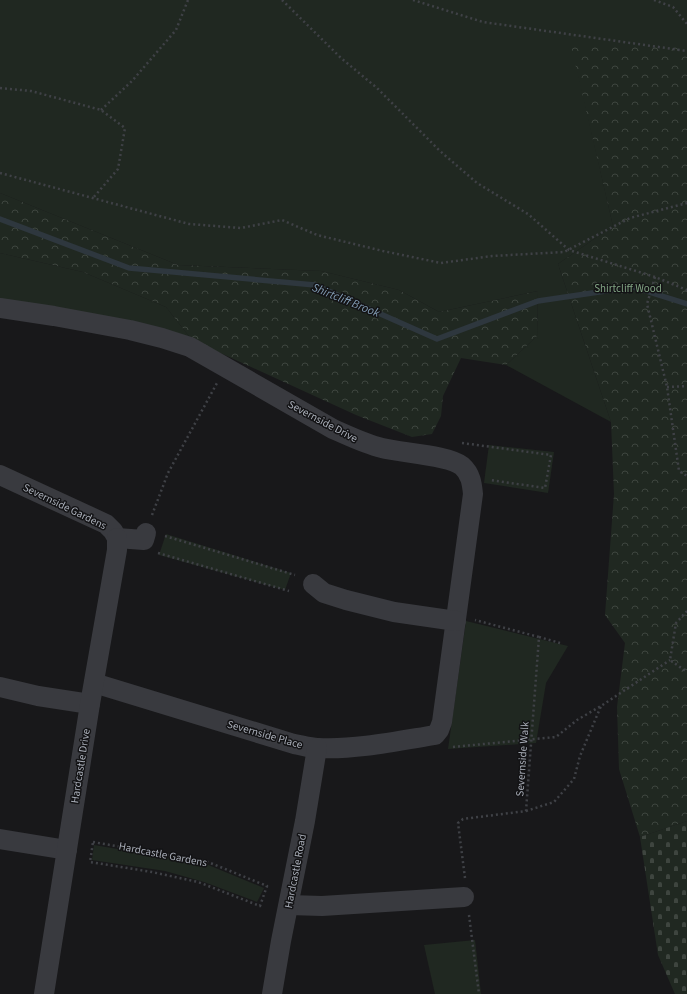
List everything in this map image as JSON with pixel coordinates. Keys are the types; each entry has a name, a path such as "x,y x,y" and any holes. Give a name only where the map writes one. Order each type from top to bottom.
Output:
{"street":[{"name":"Severnside Drive","path":"0,308 130,330 190,347 333,429 356,440 381,448 448,459 462,466 471,479 473,494 464,620 439,730"},
{"name":"Severnside Gardens","path":"0,475 106,524 114,531 118,538 144,540 152,528"},
{"name":"Hardcastle Drive","path":"44,994 118,538"},
{"path":"313,584 324,593 394,612 464,620"},
{"name":"Severnside Place","path":"94,683 294,744 317,748 338,748 384,743 435,735 439,730"},
{"path":"0,687 38,696 90,704"},
{"name":"Hardcastle Road","path":"272,994 305,821 317,748"},
{"path":"0,839 67,850"},
{"path":"289,905 322,906 466,896"}],"path":[{"path":"101,110 132,82 176,30 188,0"},
{"path":"282,0 341,58 377,88 440,151 477,183 528,214 569,250 655,277 687,290"},
{"path":"412,0 483,22 687,51"},
{"path":"654,0 673,7 687,24"},
{"path":"0,88 31,91 101,110 125,128 118,169 93,198"},
{"path":"0,173 189,224 241,228 282,220 317,235 441,263 492,256 564,252 630,218 687,203"},
{"path":"655,277 647,304 667,387 679,471 687,476"},
{"path":"219,380 168,473 152,528 295,575"},
{"path":"667,387 687,386"},
{"path":"455,442 551,455 545,488 485,479"},
{"path":"154,552 289,591"},
{"path":"453,747 556,737 578,720 670,660 676,623 687,612"},
{"path":"464,620 560,643"},
{"name":"Severnside Walk","path":"479,994 458,823 463,819 526,811 539,637"},
{"path":"670,660 687,672"},
{"path":"526,811 554,802 574,778 580,756 601,706"},
{"name":"Hardcastle Gardens","path":"93,842 208,862 267,886 260,906 198,882 152,872 90,862 93,842"}],"green space":[{"path":"0,0 687,0 687,47 572,47 613,226 558,264 611,422 506,365 537,336 538,291 439,312 399,290 321,271 178,265 0,193"},
{"name":"Shirtcliff Wood","path":"571,46 687,47 687,821 640,837 619,769 617,707 625,643 605,615 614,494 611,422 558,264 613,226"},
{"path":"0,193 178,265 321,271 399,290 439,312 538,291 537,336 506,365 461,358 443,396 441,416 432,434 412,437 356,415 192,340 166,307 83,272 0,253"},
{"path":"0,253 83,272 166,307 192,340 0,303"},
{"path":"489,445 554,452 548,493 484,483"},
{"path":"166,534 291,573 285,590 159,555"},
{"path":"466,621 568,646 546,683 536,743 448,749"},
{"path":"687,821 687,994 675,994 658,955 640,837"},
{"path":"94,845 206,864 264,888 257,902 204,882 165,871 92,860"},
{"path":"475,940 481,994 435,994 424,945"}],"waterway":[{"name":"Shirtcliff Brook","path":"0,219 129,268 315,285 437,339 538,301 633,287 687,304"}]}
